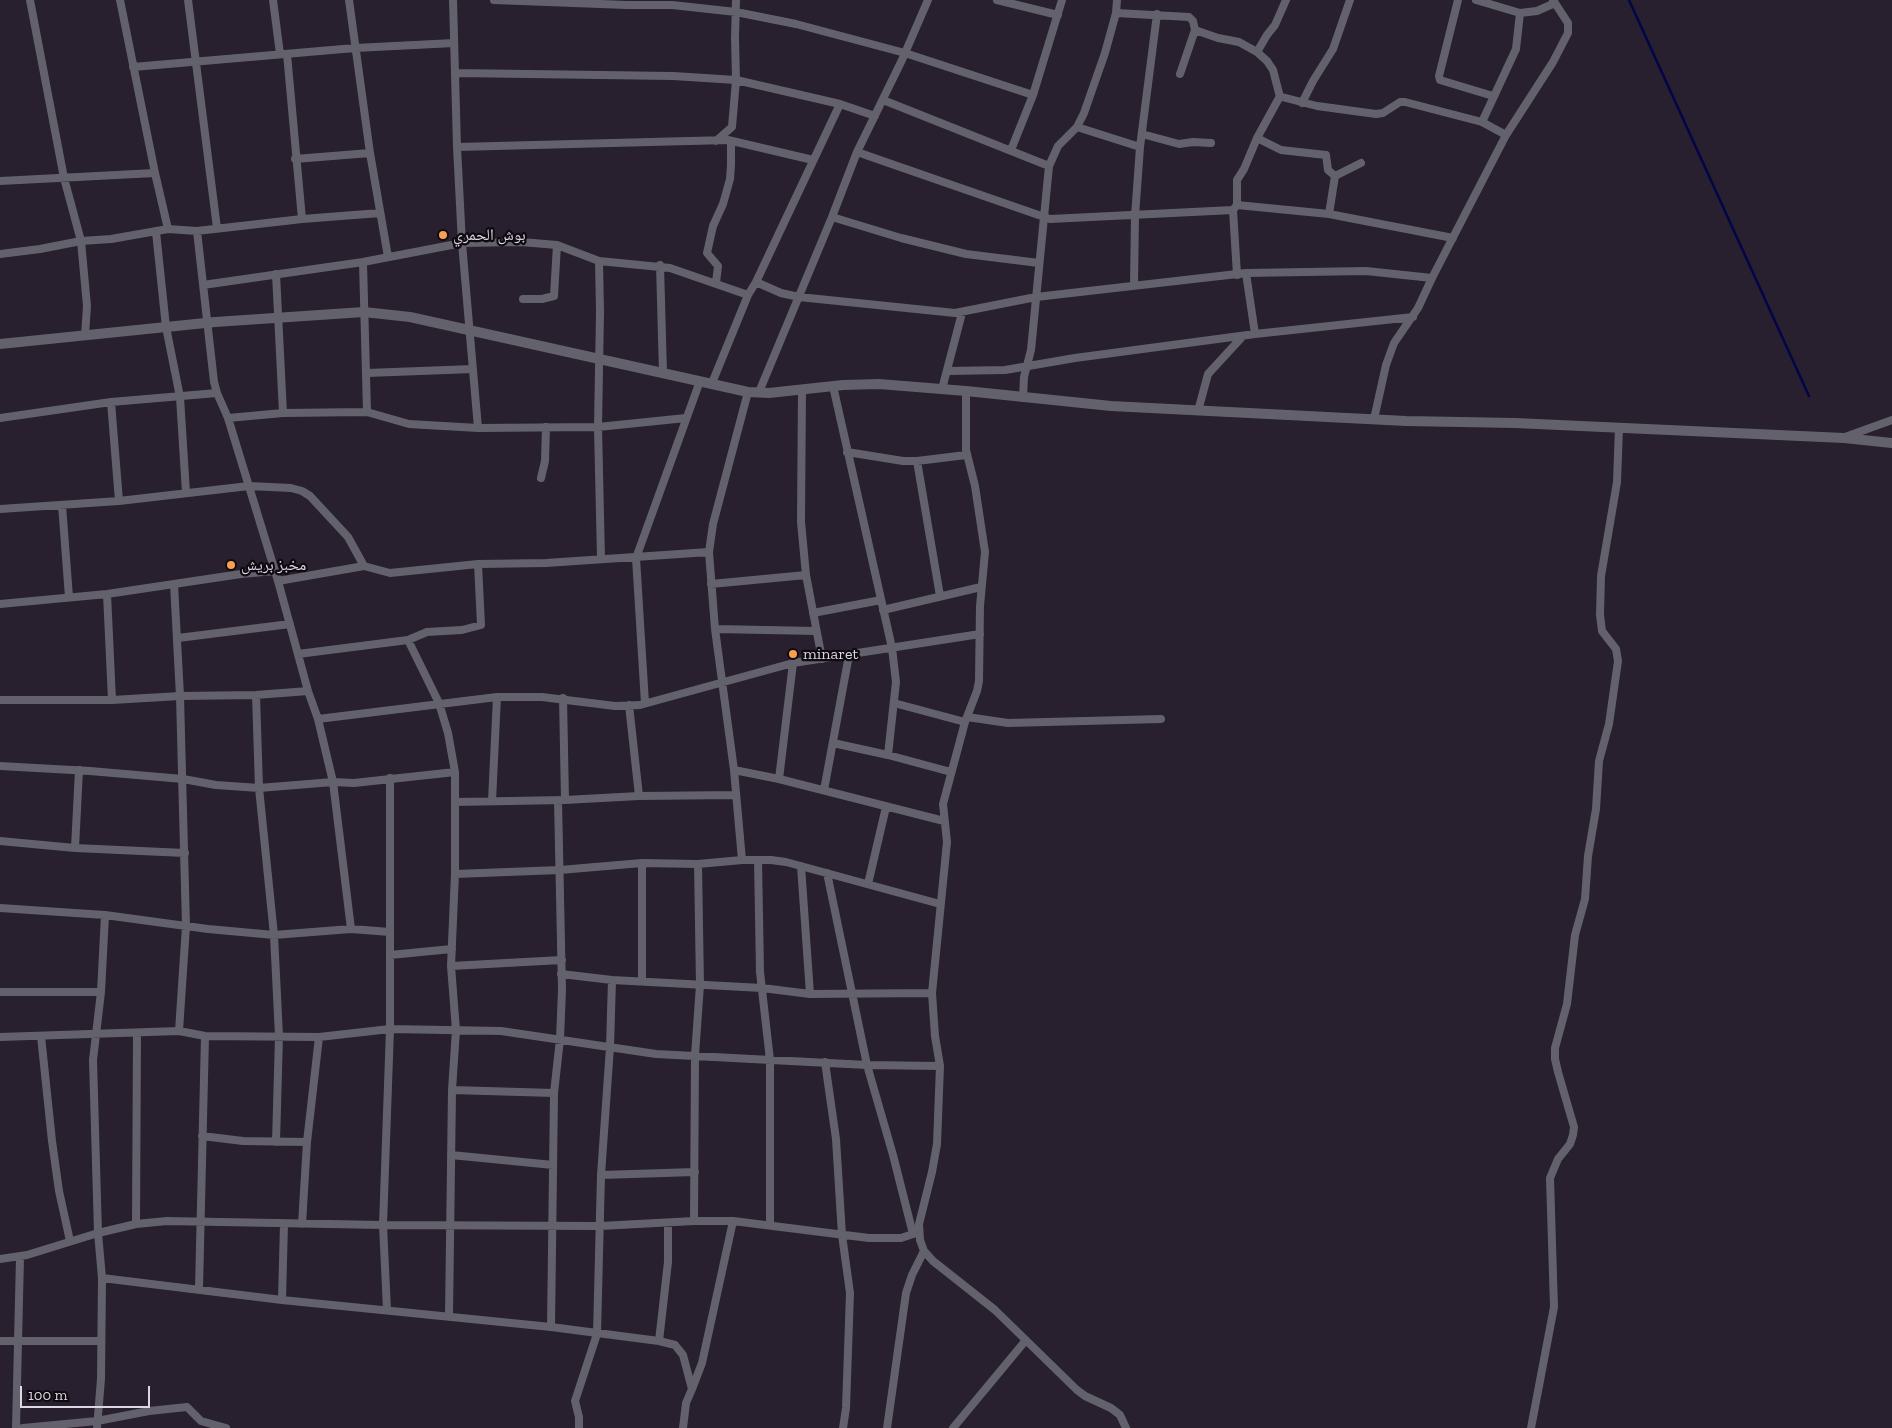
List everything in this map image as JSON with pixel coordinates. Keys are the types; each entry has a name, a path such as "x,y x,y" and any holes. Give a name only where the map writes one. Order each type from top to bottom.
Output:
{"street":[{"path":"30,0 64,178 80,242 87,306 85,336"},
{"path":"120,0 154,173 168,229"},
{"path":"188,0 217,228"},
{"path":"273,0 283,54 302,219"},
{"path":"349,0 354,48 388,257"},
{"path":"453,0 462,243 478,428"},
{"path":"494,0 672,5 736,12 796,24 905,53 1033,95"},
{"path":"716,141 732,127 736,80 736,0"},
{"path":"742,860 734,770 710,584 709,552 713,524 753,392 799,297 857,152 905,53 928,0"},
{"path":"997,0 1058,15"},
{"path":"1011,150 1033,95 1062,0"},
{"path":"1022,398 1022,384 1032,350 1038,263 1049,166 1058,146 1076,127 1090,97 1116,13 1117,0"},
{"path":"1257,52 1267,35 1276,25 1286,0"},
{"path":"1302,103 1333,49 1350,0"},
{"path":"1458,0 1439,76 1440,80 1493,96"},
{"path":"1374,419 1394,343 1413,317 1506,135 1553,62 1568,32 1568,23 1554,1 1537,11 1520,12 1476,0"},
{"path":"1482,122 1516,49 1520,12"},
{"path":"1116,13 1189,17 1193,21 1194,30 1180,74"},
{"path":"1134,285 1135,216 1140,147 1157,14"},
{"path":"1194,30 1218,38 1239,42 1257,52 1273,70 1280,97 1237,180 1235,208 1237,275"},
{"path":"134,67 354,48 454,43"},
{"path":"456,73 663,76 736,80 840,104 875,116"},
{"path":"1280,97 1302,103 1379,114 1396,104 1405,102 1482,122 1506,135"},
{"path":"883,100 1049,166"},
{"path":"712,383 748,295 756,282 840,104"},
{"path":"1076,127 1140,147"},
{"path":"1142,134 1179,144 1193,142 1211,143"},
{"path":"1258,138 1281,150 1326,155 1328,170 1335,176"},
{"path":"458,147 731,140 813,160"},
{"path":"716,283 718,266 707,253 713,226 723,204 730,179 732,165 731,140"},
{"path":"857,152 1043,217 1060,219 1135,216 1235,208 1329,214 1452,238"},
{"path":"295,159 370,153"},
{"path":"1335,176 1361,163"},
{"path":"0,181 154,173"},
{"path":"1329,214 1335,176"},
{"path":"0,254 168,229 197,231 302,219 380,213"},
{"path":"832,217 901,238 966,254 1038,263"},
{"path":"197,231 214,382 228,418 275,571 308,691 318,719 334,782 350,929"},
{"path":"156,232 166,327 180,397 186,493"},
{"path":"204,285 363,262 462,243 521,242 557,245 599,261 660,265 748,295"},
{"path":"522,299 542,299 554,296 557,245"},
{"path":"599,261 600,360 598,427 601,559"},
{"path":"363,262 367,412"},
{"path":"660,265 663,373"},
{"path":"756,282 799,297 962,313 1036,297 1237,275 1246,272 1366,271 1432,278"},
{"path":"1246,272 1255,334"},
{"path":"276,274 283,413"},
{"path":"0,344 207,323 364,312 397,314 753,392 879,384 1111,406 1374,419 1515,423 1844,438 1892,443"},
{"path":"942,389 962,313"},
{"path":"948,371 1005,370 1075,358 1255,334 1413,317"},
{"path":"1198,411 1208,374 1243,336"},
{"path":"367,373 474,368"},
{"path":"645,702 636,558 700,381"},
{"path":"833,386 892,648 896,682 888,755"},
{"path":"802,389 800,499 806,575 822,659"},
{"path":"916,1233 936,1153 940,1066 935,1036 932,993 947,842 943,804 966,719 979,681 981,587 985,552 974,479 966,455 966,391"},
{"path":"0,418 111,402 217,393"},
{"path":"111,402 119,501"},
{"path":"228,418 283,413 367,412 408,424 478,428 598,427 686,418"},
{"path":"1844,438 1892,420"},
{"path":"541,478 545,461 546,427"},
{"path":"1531,1428 1554,1307 1550,1178 1558,1159 1570,1144 1574,1135 1574,1127 1555,1059 1556,1048 1567,1004 1575,935 1585,899 1588,856 1596,809 1599,761 1609,724 1618,661 1616,649 1602,631 1600,615 1601,576 1617,482 1619,428"},
{"path":"847,452 892,461 917,461 966,455"},
{"path":"917,461 940,596"},
{"path":"0,509 119,501 249,486 292,488 310,496 348,537 364,566"},
{"path":"62,505 69,597"},
{"path":"278,582 364,566 390,573 478,564 546,563 709,552"},
{"path":"298,654 408,640 427,632 462,630 481,625 478,564"},
{"path":"0,604 107,594 275,571"},
{"path":"710,584 806,575"},
{"path":"174,584 178,638 183,779 186,926 179,1031"},
{"path":"883,610 981,587"},
{"path":"107,594 112,700"},
{"path":"813,613 880,600"},
{"path":"178,638 290,624"},
{"path":"715,629 816,631"},
{"path":"318,719 497,697 563,698 615,706 630,705 792,663 980,634"},
{"path":"408,640 439,703 452,752 454,772 455,874 451,966 456,1030 450,1155 449,1316"},
{"path":"824,790 849,655"},
{"path":"778,779 792,663"},
{"path":"0,700 112,700 180,696 256,695 308,691"},
{"path":"256,695 259,788 274,935 279,1036 276,1142"},
{"path":"492,801 497,697"},
{"path":"551,1327 554,1093 560,1039 562,960 560,870 563,698"},
{"path":"894,704 966,719 1008,723 1161,719"},
{"path":"630,705 639,796"},
{"path":"833,743 951,772"},
{"path":"0,766 79,770 259,788 334,782 354,783 454,772"},
{"path":"75,848 79,770"},
{"path":"734,770 824,790 944,822"},
{"path":"388,1310 383,1226 390,1030 390,778"},
{"path":"454,802 736,795"},
{"path":"868,884 886,807"},
{"path":"0,841 75,848 185,854"},
{"path":"455,874 560,870 642,863 698,864 758,860 786,862 940,904"},
{"path":"758,860 760,972 770,1060 770,1224"},
{"path":"642,863 642,981"},
{"path":"694,1221 695,1055 700,985 698,864"},
{"path":"801,866 810,994"},
{"path":"828,874 867,1065 916,1233 924,1251 995,1310 1085,1396 1111,1408 1120,1415 1126,1428"},
{"path":"0,908 105,915 274,935 350,929 390,932"},
{"path":"97,1424 101,1379 102,1278 98,1233 93,1090 95,1035 101,992 105,915"},
{"path":"390,955 452,949"},
{"path":"451,966 562,960"},
{"path":"561,974 612,980 762,988 810,994 932,993"},
{"path":"579,1428 579,1417 575,1401 597,1334 601,1175 610,1047 612,980"},
{"path":"0,992 101,992"},
{"path":"0,1037 137,1034 179,1031 205,1036 319,1037 390,1030 501,1031 656,1054 867,1065 940,1066"},
{"path":"136,1224 137,1034"},
{"path":"41,1036 52,1141 59,1190 70,1241"},
{"path":"199,1288 205,1036"},
{"path":"302,1224 307,1142 319,1037"},
{"path":"825,1062 838,1155 842,1235 851,1300 846,1408 843,1428"},
{"path":"452,1090 554,1093"},
{"path":"202,1136 276,1142 307,1142"},
{"path":"450,1155 553,1165"},
{"path":"601,1175 694,1172"},
{"path":"0,1259 20,1257 98,1233 136,1224 167,1221 383,1226 600,1226 733,1221 770,1224 842,1235 888,1238 916,1233"},
{"path":"683,1428 686,1403 702,1363 733,1221"},
{"path":"659,1340 668,1262 668,1223"},
{"path":"282,1300 284,1224"},
{"path":"887,1428 894,1364 906,1293 912,1275 924,1251"},
{"path":"16,1428 20,1257"},
{"path":"102,1278 199,1288 282,1300 449,1316 659,1340 675,1345 682,1354 692,1390"},
{"path":"0,1341 100,1340"},
{"path":"953,1428 1026,1340"},
{"path":"23,1428 97,1424 149,1411 187,1407 201,1421 226,1428"}],"waterway":[{"path":"1629,0 1809,396"}],"place":[{"name":"بوش الحمري","path":"443,235"},
{"name":"مخبز بريش","path":"231,565"},
{"name":"minaret","path":"793,654"}]}
